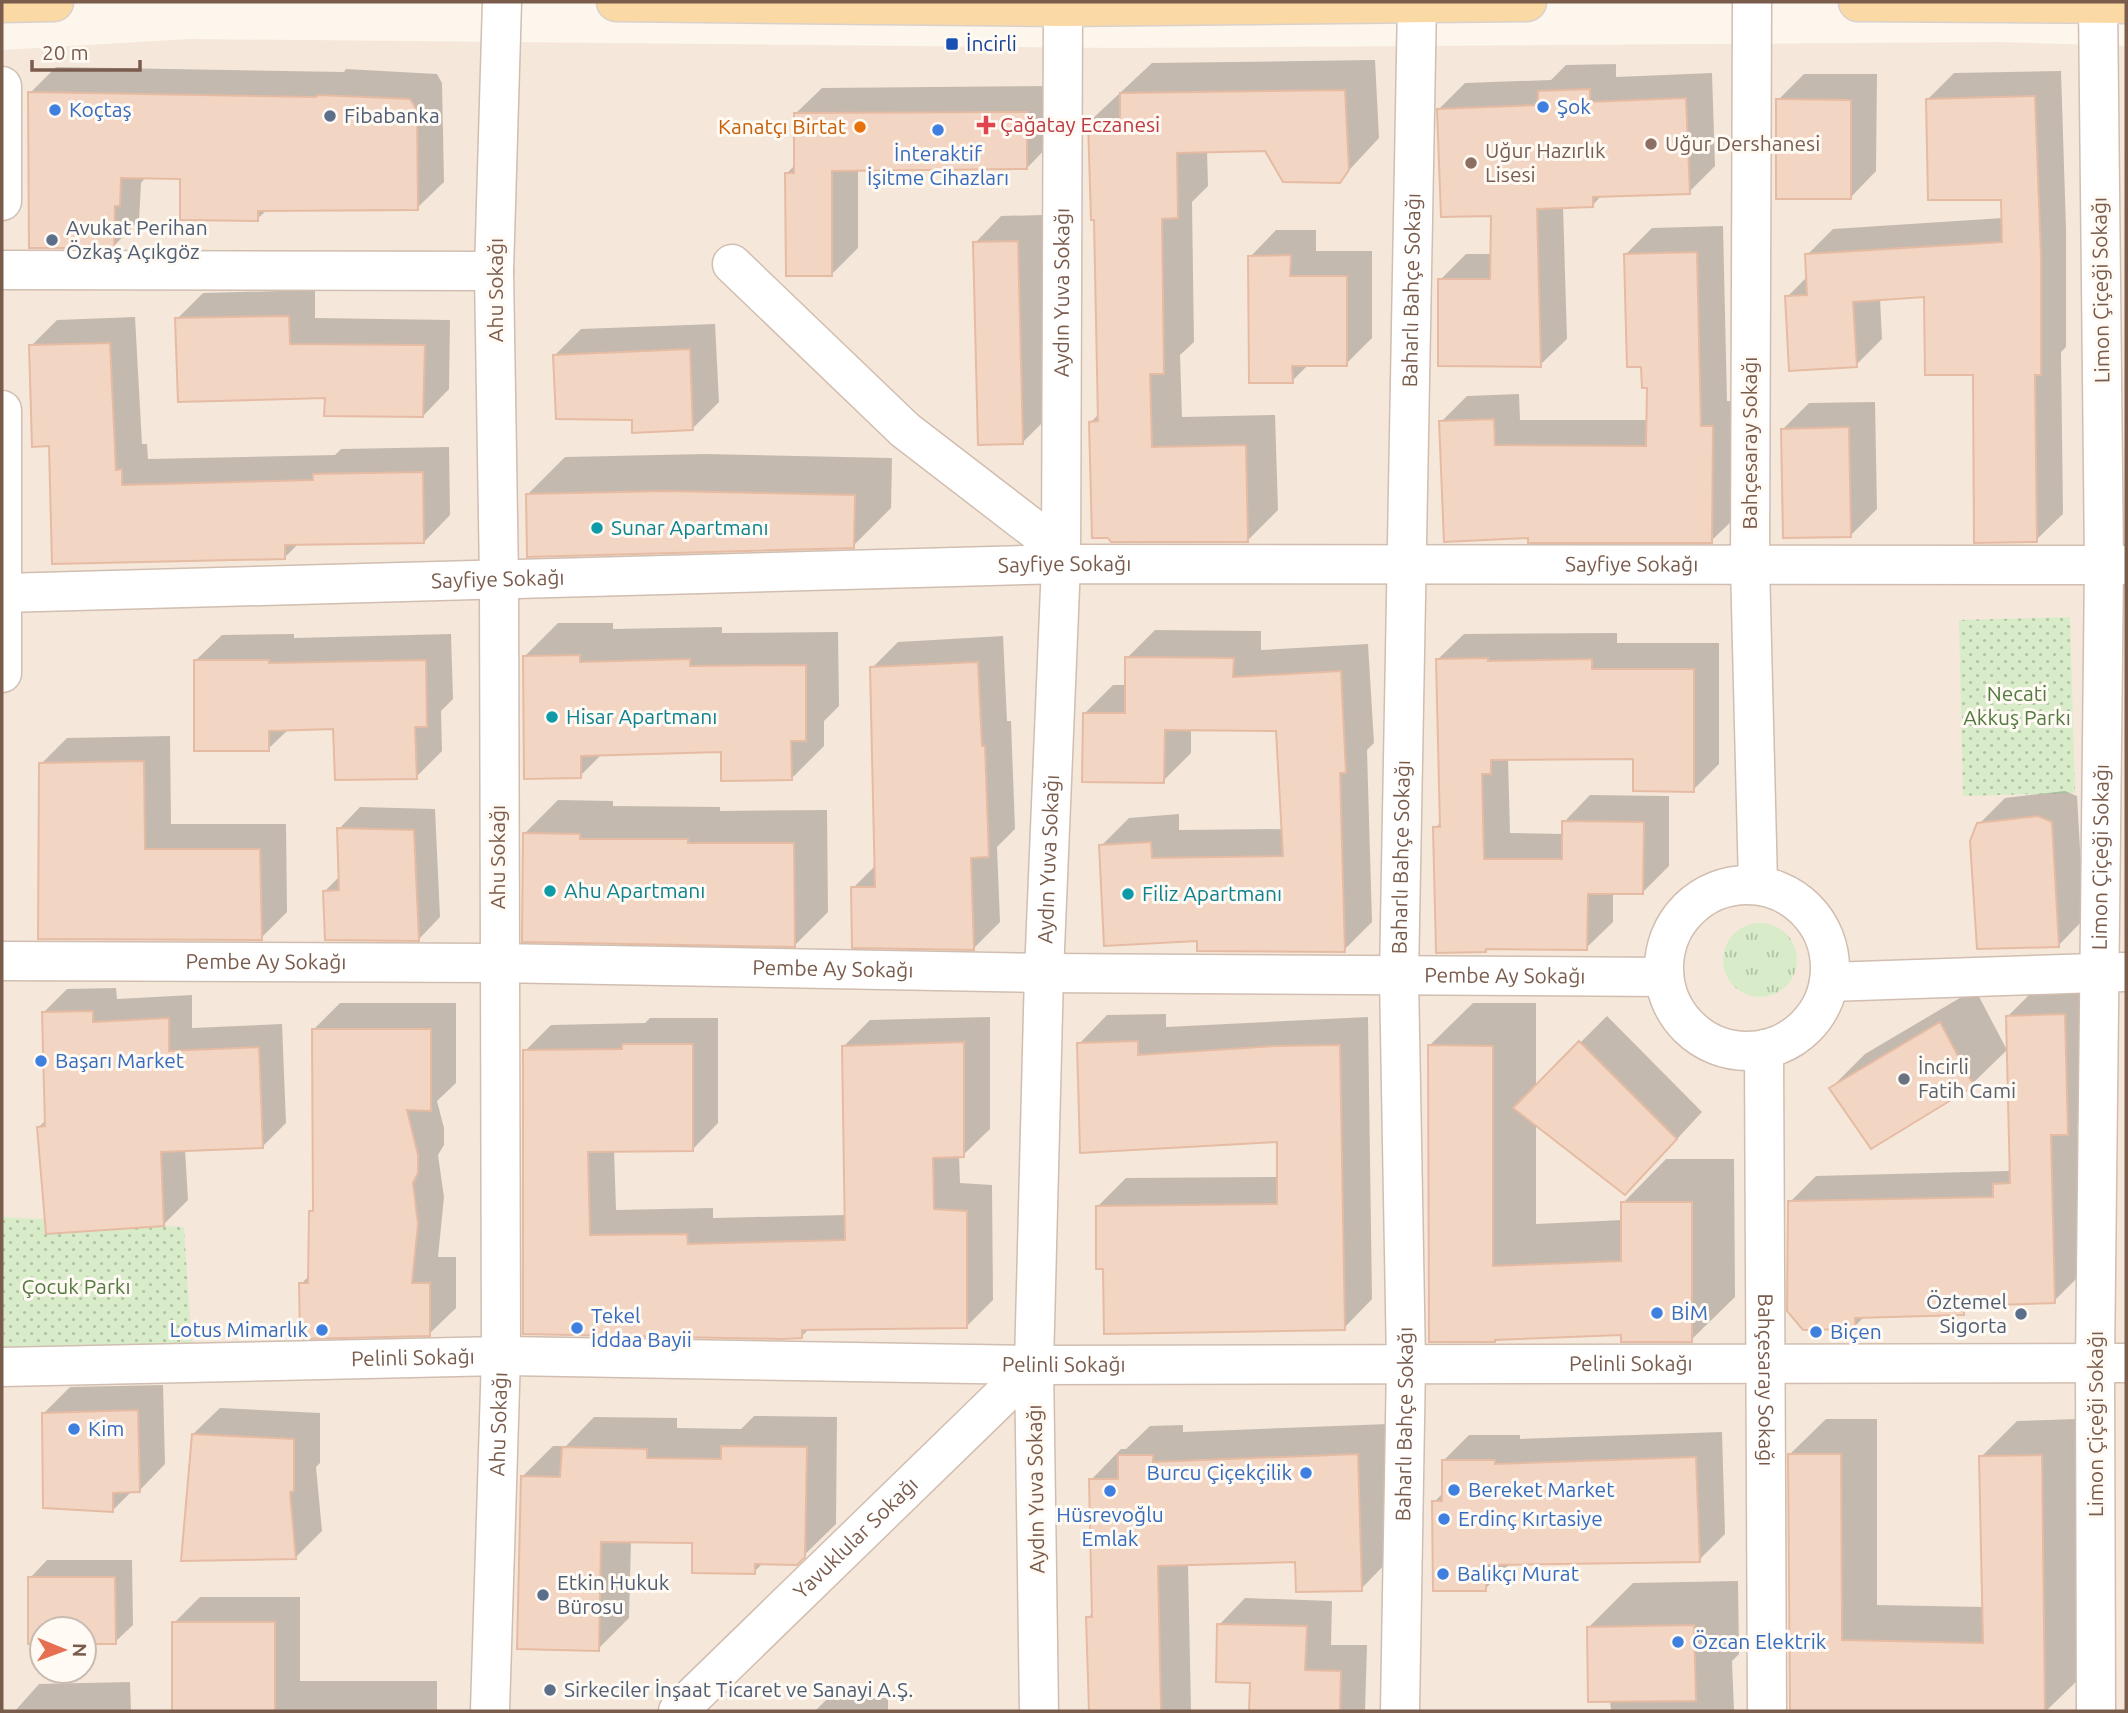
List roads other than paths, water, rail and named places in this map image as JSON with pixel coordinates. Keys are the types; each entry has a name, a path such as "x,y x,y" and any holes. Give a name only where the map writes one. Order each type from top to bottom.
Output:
{"main road":[{"path":"2,3 54,2"},
{"path":"616,2 1063,7 1527,2"},
{"path":"1858,2 2112,4"}],"street":[{"name":"Ahu Sokağı","path":"490,1711 501,1356 499,579 494,271 502,2"},
{"name":"Baharlı Bahçe Sokağı","path":"1400,1711 1406,1363 1399,977 1417,2"},
{"name":"Bahçesaray Sokağı","path":"1752,2 1750,565 1758,884"},
{"name":"Limon Çiçeği Sokağı","path":"2096,1711 2111,1363 2115,565 2112,4"},
{"name":"Aydın Yuva Sokağı","path":"1039,1711 1034,1365 1044,973 1061,557 1063,7"},
{"path":"2,86 2,201"},
{"path":"732,264 905,430 1061,557"},
{"path":"2,270 494,271"},
{"path":"2,411 2,673"},
{"name":"Sayfiye Sokağı","path":"3,593 499,579 1061,557 1408,566 2115,565"},
{"path":"1758,884 1779,891 1798,902 1814,918 1825,938 1830,960 1829,982 1821,1006 1807,1026 1788,1041 1765,1049 1737,1051 1710,1043 1687,1027 1671,1004 1664,977 1665,952 1673,928 1688,908 1709,893 1733,885 1758,884"},
{"name":"Pembe Ay Sokağı","path":"2,961 498,963 1044,973 1664,977"},
{"path":"1829,982 2114,972"},
{"name":"Bahçesaray Sokağı","path":"1765,1049 1767,1711"},
{"name":"Pelinli Sokağı","path":"2,1367 501,1356 1034,1365 2111,1363"},
{"name":"Yavuklular Sokağı","path":"678,1711 1034,1365"}],"place":[{"name":"İncirli","path":"952,44"},
{"name":"Şok","path":"1543,107"},
{"name":"Koçtaş","path":"55,110"},
{"name":"Fibabanka","path":"330,116"},
{"name":"Çağatay Eczanesi","path":"986,125"},
{"name":"Kanatçı Birtat","path":"860,127"},
{"name":"İnteraktif İşitme Cihazları","path":"938,130"},
{"name":"Uğur Dershanesi","path":"1651,144"},
{"name":"Uğur Hazırlık Lisesi","path":"1471,163"},
{"name":"Avukat Perihan Özkaş Açıkgöz","path":"52,240"},
{"name":"Sunar Apartmanı","path":"597,528"},
{"name":"Hisar Apartmanı","path":"552,717"},
{"name":"Ahu Apartmanı","path":"550,891"},
{"name":"Filiz Apartmanı","path":"1128,894"},
{"name":"Başarı Market","path":"41,1061"},
{"name":"İncirli Fatih Cami","path":"1904,1079"},
{"name":"BİM","path":"1657,1313"},
{"name":"Öztemel Sigorta","path":"2021,1314"},
{"name":"Tekel İddaa Bayii","path":"577,1328"},
{"name":"Lotus Mimarlık","path":"322,1330"},
{"name":"Biçen","path":"1816,1332"},
{"name":"Kim","path":"74,1429"},
{"name":"Burcu Çiçekçilik","path":"1306,1473"},
{"name":"Bereket Market","path":"1454,1490"},
{"name":"Hüsrevoğlu Emlak","path":"1110,1491"},
{"name":"Erdinç Kırtasiye","path":"1444,1519"},
{"name":"Balıkçı Murat","path":"1443,1574"},
{"name":"Etkin Hukuk Bürosu","path":"543,1595"},
{"name":"Özcan Elektrik","path":"1678,1642"},
{"name":"Sirkeciler İnşaat Ticaret ve Sanayi A.Ş.","path":"550,1690"}],"park label":[{"name":"Necati Akkuş Parkı","path":"2017,706"},
{"name":"Çocuk Parkı","path":"76,1287"}]}
